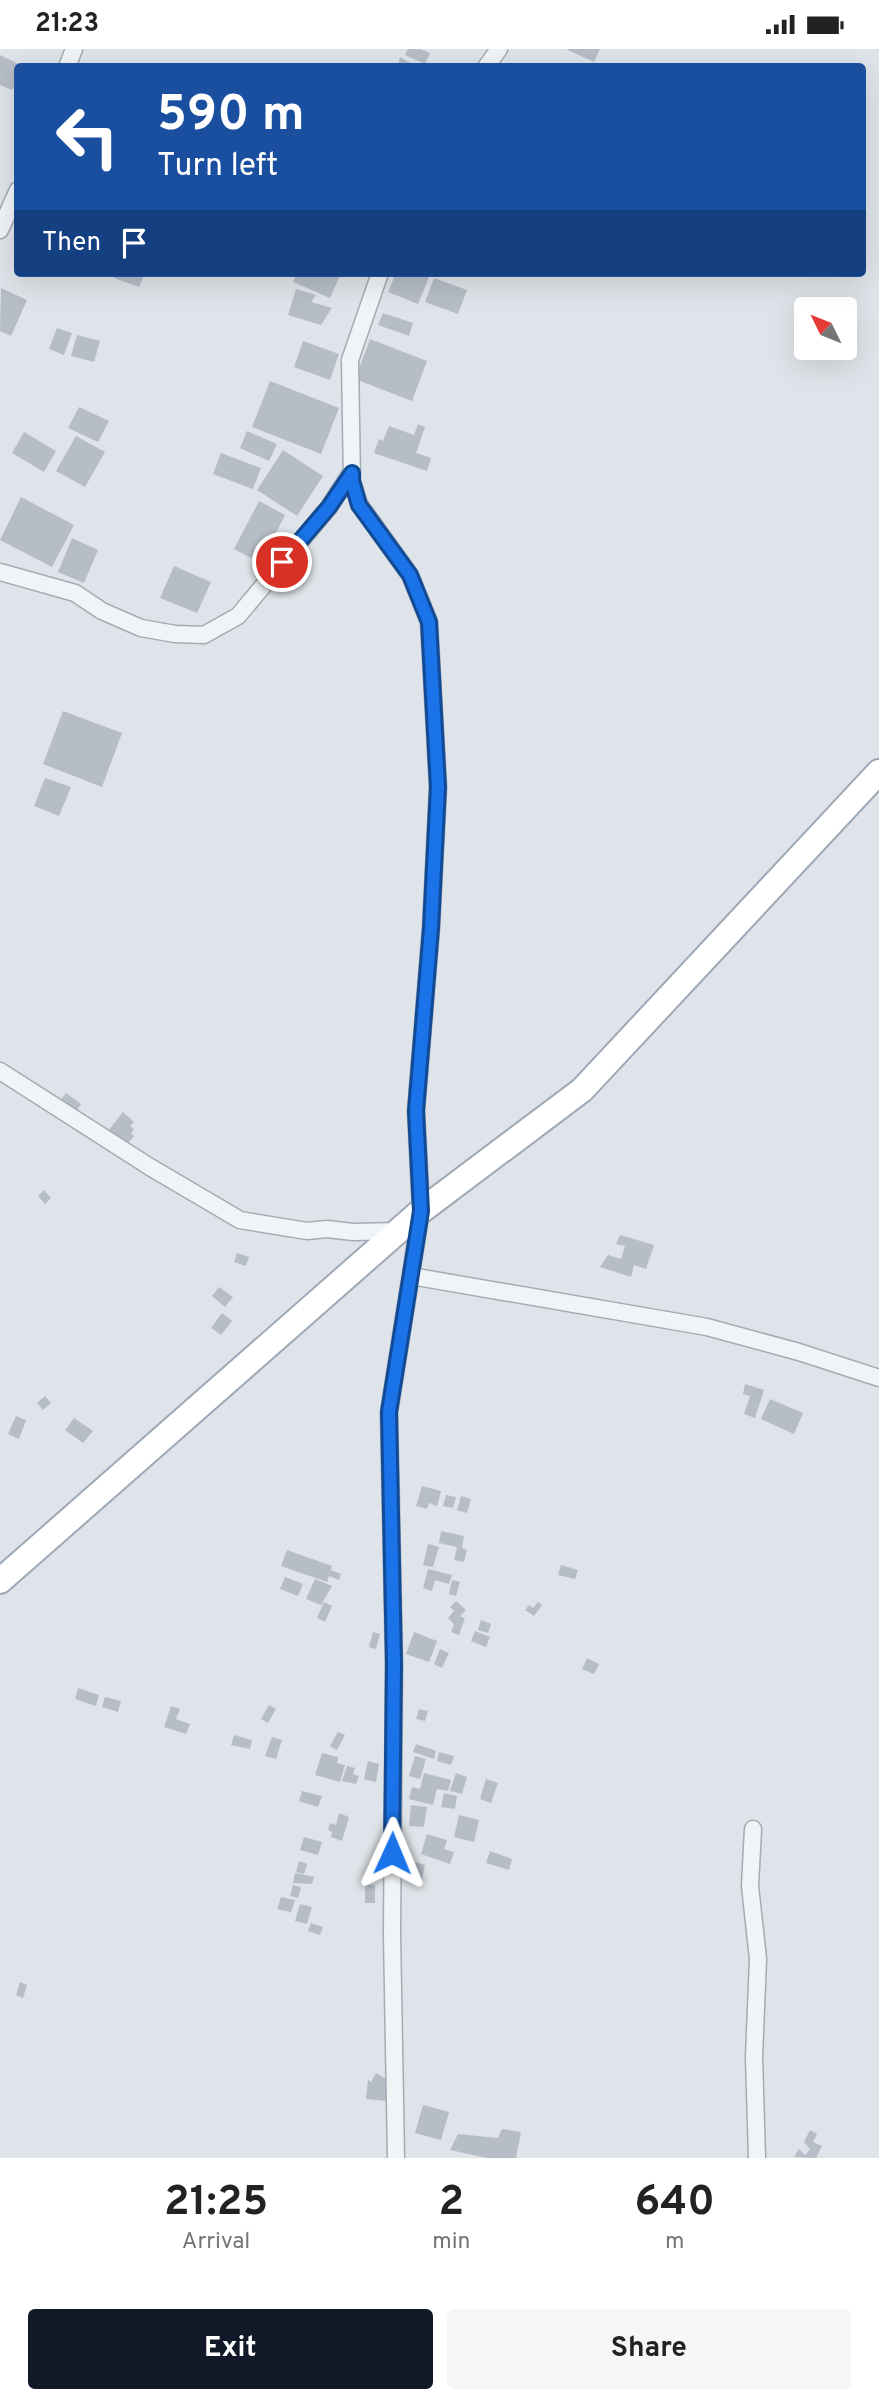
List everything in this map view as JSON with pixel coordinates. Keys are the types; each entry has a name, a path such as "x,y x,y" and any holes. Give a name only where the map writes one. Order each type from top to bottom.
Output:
{"main road":[{"path":"0,1581 421,1211 582,1090 879,772"}],"street":[{"path":"0,230 14,199"},
{"path":"379,277 350,360 352,481 359,505 410,575 429,622 438,787 431,928 416,1111 421,1211 389,1412 394,1664 392,1934 396,2158"},
{"path":"0,572 75,593 102,611 141,628 175,634 204,635 239,616 329,507 352,473"},
{"path":"0,1071 138,1160 240,1220 307,1231 398,1231"},
{"path":"411,1276 707,1327 799,1352 879,1378"},
{"path":"753,1829 750,1886 758,1959 754,2057 757,2158"}],"building":[{"path":"408,49 420,49 430,53 425,63 405,55"},
{"path":"566,49 600,49 594,62"},
{"path":"0,55 17,63 14,63 12,90 0,85"},
{"path":"400,57 410,63 399,63"},
{"path":"114,277 143,277 139,287"},
{"path":"295,277 339,277 330,298 293,282"},
{"path":"394,277 429,277 418,304 388,292"},
{"path":"434,278 467,290 458,314 425,302"},
{"path":"1,288 27,300 11,336 0,331"},
{"path":"296,289 316,295 311,302 332,308 321,325 288,315"},
{"path":"383,313 413,323 409,336 378,325"},
{"path":"57,328 72,333 64,355 49,349"},
{"path":"77,335 100,341 94,362 71,356"},
{"path":"370,339 427,361 412,401 355,379"},
{"path":"303,341 339,354 330,380 294,367"},
{"path":"270,381 339,408 321,454 252,427"},
{"path":"79,407 109,421 98,442 68,428"},
{"path":"418,424 425,427 416,453 431,458 427,471 374,453 379,439 383,441 389,426 414,435"},
{"path":"247,431 277,444 269,461 240,448"},
{"path":"24,432 56,451 44,472 12,453"},
{"path":"76,436 105,452 85,487 56,471"},
{"path":"283,450 323,476 297,516 257,490"},
{"path":"221,453 261,468 253,489 213,474"},
{"path":"21,497 74,525 52,567 0,540"},
{"path":"259,501 285,515 261,563 234,549"},
{"path":"72,538 98,550 84,583 58,572"},
{"path":"174,566 211,582 197,613 160,598"},
{"path":"63,711 122,733 102,787 43,764"},
{"path":"45,778 71,787 59,816 34,806"},
{"path":"66,1093 81,1104 75,1113 60,1101"},
{"path":"123,1112 134,1122 130,1126 134,1129 131,1133 134,1136 126,1146 108,1131"},
{"path":"44,1190 51,1198 45,1204 38,1196"},
{"path":"620,1235 654,1245 646,1269 634,1265 631,1277 600,1267 608,1255 621,1259 625,1246 616,1244"},
{"path":"237,1253 249,1257 246,1266 234,1262"},
{"path":"219,1287 233,1297 225,1307 212,1296"},
{"path":"222,1313 232,1321 221,1335 211,1328"},
{"path":"745,1384 764,1390 755,1418 744,1414 750,1396 743,1394"},
{"path":"45,1396 51,1403 43,1410 37,1403"},
{"path":"770,1399 803,1413 794,1434 761,1419"},
{"path":"16,1416 26,1420 19,1439 8,1434"},
{"path":"74,1418 93,1431 83,1443 65,1430"},
{"path":"422,1486 441,1491 437,1506 429,1503 427,1509 416,1506"},
{"path":"446,1495 456,1497 453,1508 443,1506"},
{"path":"461,1496 471,1499 467,1513 457,1510"},
{"path":"441,1531 464,1536 462,1548 467,1550 464,1562 454,1560 457,1547 439,1543"},
{"path":"428,1544 439,1547 433,1567 423,1565"},
{"path":"287,1550 332,1566 331,1570 341,1574 339,1580 329,1576 327,1582 281,1566"},
{"path":"561,1565 578,1570 575,1579 558,1575"},
{"path":"428,1569 452,1575 449,1584 435,1580 432,1591 423,1588"},
{"path":"285,1577 303,1584 298,1596 280,1589"},
{"path":"315,1579 332,1586 321,1605 306,1599"},
{"path":"452,1580 460,1582 456,1596 449,1594"},
{"path":"456,1601 466,1610 460,1616 465,1618 459,1635 451,1632 454,1624 448,1618 454,1611 450,1607"},
{"path":"324,1602 332,1606 325,1622 317,1618"},
{"path":"538,1602 542,1605 534,1616 525,1610 529,1605 533,1608"},
{"path":"481,1620 491,1624 488,1633 478,1630"},
{"path":"475,1631 490,1637 486,1647 471,1641"},
{"path":"373,1632 380,1634 376,1649 369,1647"},
{"path":"414,1632 437,1641 429,1662 406,1654"},
{"path":"440,1649 449,1653 442,1668 434,1664"},
{"path":"587,1658 599,1664 594,1674 582,1669"},
{"path":"78,1688 99,1695 96,1706 75,1699"},
{"path":"105,1697 121,1701 118,1712 102,1707"},
{"path":"269,1705 276,1709 268,1723 261,1719"},
{"path":"171,1706 180,1709 176,1719 190,1724 186,1734 164,1727"},
{"path":"419,1709 428,1711 425,1721 416,1719"},
{"path":"338,1732 345,1735 337,1750 330,1746"},
{"path":"234,1735 252,1740 250,1749 231,1745"},
{"path":"272,1737 282,1740 276,1759 265,1756"},
{"path":"416,1744 436,1751 434,1759 413,1752"},
{"path":"439,1752 454,1756 451,1765 437,1761"},
{"path":"322,1753 338,1757 337,1763 345,1765 340,1782 315,1775"},
{"path":"415,1756 426,1759 420,1779 409,1776"},
{"path":"368,1761 379,1764 376,1782 364,1779"},
{"path":"347,1766 355,1768 353,1774 359,1776 356,1784 342,1781"},
{"path":"424,1773 451,1780 448,1791 437,1789 433,1805 409,1799 412,1787 420,1789"},
{"path":"456,1773 467,1777 462,1794 450,1791"},
{"path":"486,1779 498,1783 491,1803 480,1799"},
{"path":"302,1791 322,1796 318,1807 299,1801"},
{"path":"444,1793 457,1796 455,1809 441,1807"},
{"path":"411,1805 427,1807 424,1827 409,1826"},
{"path":"339,1813 349,1817 342,1841 331,1837 332,1832 328,1830 330,1823 336,1825"},
{"path":"459,1815 479,1820 474,1842 454,1837"},
{"path":"427,1834 447,1840 444,1849 454,1852 450,1864 421,1854"},
{"path":"304,1837 322,1842 318,1855 300,1850"},
{"path":"490,1851 512,1859 509,1870 486,1863"},
{"path":"299,1861 307,1864 304,1874 296,1872"},
{"path":"415,1862 425,1865 421,1883 410,1880"},
{"path":"295,1873 314,1877 312,1884 293,1883"},
{"path":"293,1885 301,1887 298,1898 290,1896"},
{"path":"365,1885 375,1885 375,1903 365,1903"},
{"path":"281,1897 295,1900 291,1912 277,1909"},
{"path":"300,1904 312,1907 307,1924 295,1921"},
{"path":"311,1923 323,1927 320,1935 308,1931"},
{"path":"20,1982 27,1985 23,1998 16,1995"},
{"path":"376,2073 390,2081 387,2101 366,2099 368,2080 371,2082"},
{"path":"423,2105 449,2112 441,2140 415,2133"},
{"path":"502,2129 521,2132 516,2158 487,2158 450,2150 458,2134 498,2138"},
{"path":"810,2130 817,2134 813,2142 822,2146 816,2158 794,2157 799,2149 805,2155 810,2149 804,2142"}],"route":[{"path":"282,562 329,507 352,473 359,505 410,575 429,622 438,787 431,928 416,1111 421,1211 389,1412 394,1664 392,1853"}]}
